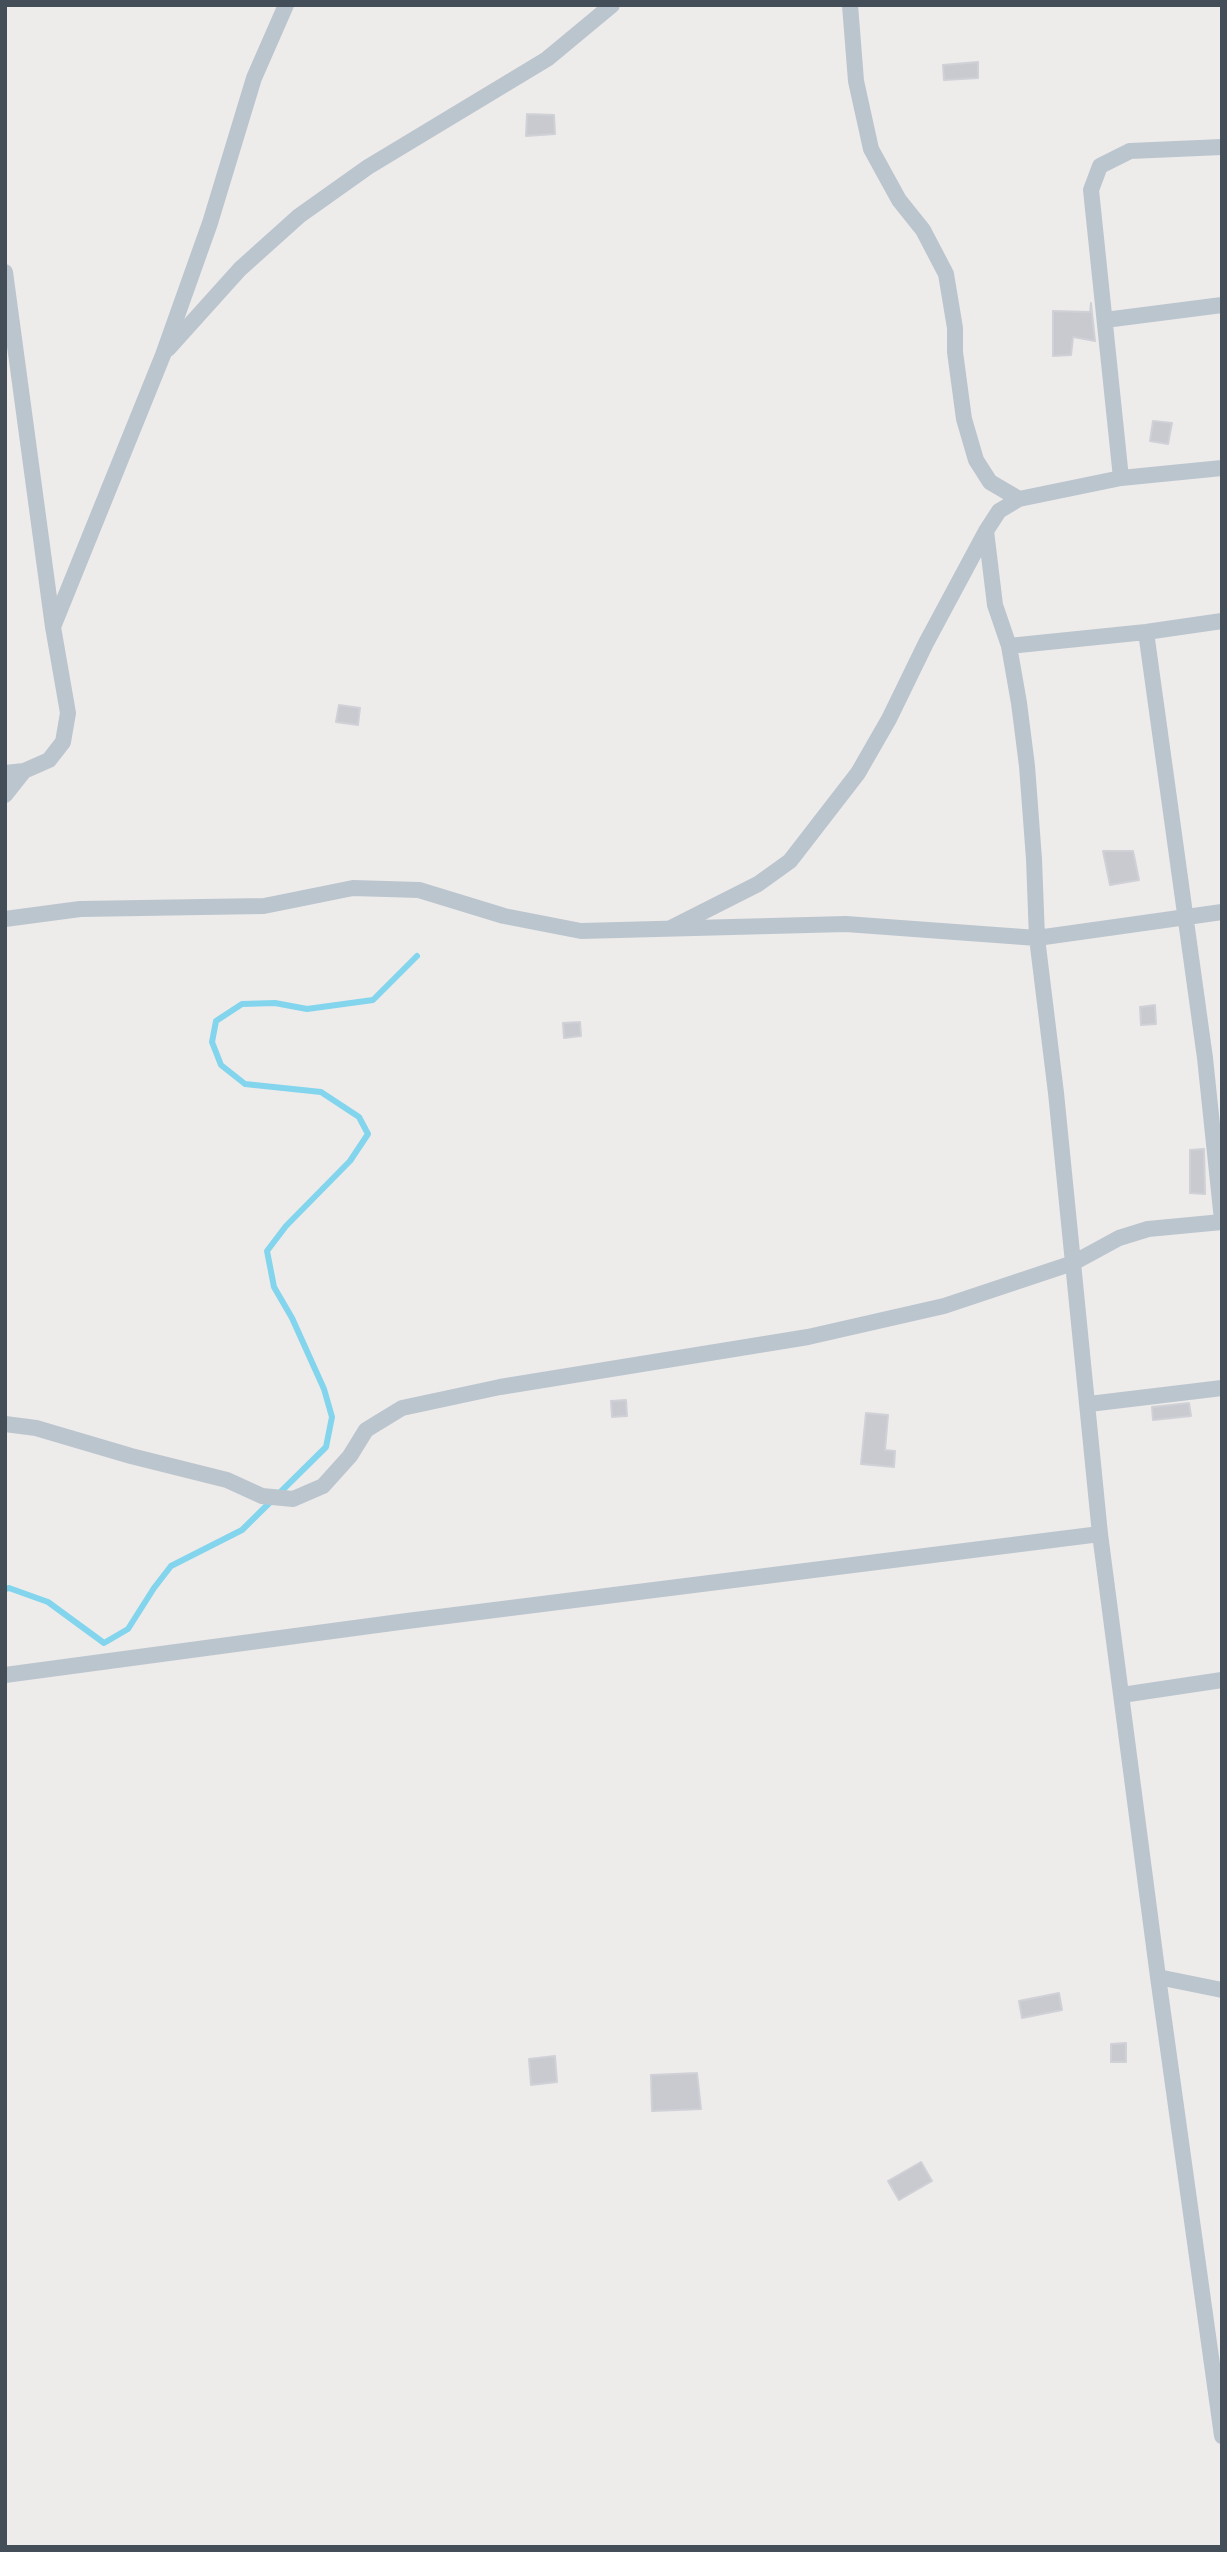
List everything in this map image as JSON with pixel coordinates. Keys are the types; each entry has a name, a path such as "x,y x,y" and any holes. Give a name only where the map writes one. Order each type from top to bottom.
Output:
{"street":[{"path":"53,627 163,355 210,223 254,78 286,5"},
{"path":"163,355 240,269 299,216 368,167 547,59 612,5"},
{"path":"850,5 856,81 871,149 899,200 923,229 946,274 955,328 955,352 964,419 976,460 990,482 1018,499"},
{"path":"1121,478 1091,190 1100,166 1130,151 1222,147"},
{"path":"5,272 53,627 68,713 63,742 49,760 24,771 5,773"},
{"path":"1105,320 1222,305"},
{"path":"669,929 758,884 790,861 858,773 889,719 994,516 1018,499 1121,478 1222,468"},
{"path":"986,531 995,605 1009,646 1027,766 1037,937 1089,1404 1100,1534 1222,2436"},
{"path":"1009,646 1222,621"},
{"path":"5,1424 36,1428 227,1480 262,1496 293,1499 323,1486 350,1456 366,1430 402,1408 499,1387 808,1337 944,1306 1073,1263 1119,1238 1148,1229 1222,1221 1213,1057 1186,916 1146,632"},
{"path":"5,796 24,771"},
{"path":"5,919 80,909 264,906 353,888 419,890 504,916 581,931 846,923 1037,937 1222,912"},
{"path":"1089,1404 1222,1388"},
{"path":"5,1675 1100,1534"},
{"path":"1122,1695 1222,1680"},
{"path":"1158,1977 1222,1990"}],"building":[{"path":"978,62 978,78 944,80 943,65"},
{"path":"527,114 554,115 555,134 526,136"},
{"path":"1091,303 1095,341 1073,337 1071,355 1053,356 1053,311 1090,312"},
{"path":"1153,421 1172,423 1168,444 1150,441"},
{"path":"339,705 360,708 358,725 336,722"},
{"path":"1103,851 1133,851 1139,880 1110,885"},
{"path":"1155,1005 1156,1024 1141,1025 1140,1007"},
{"path":"580,1022 581,1036 564,1038 563,1023"},
{"path":"1204,1149 1205,1194 1190,1193 1190,1150"},
{"path":"626,1400 627,1416 612,1417 611,1401"},
{"path":"1189,1403 1191,1416 1153,1420 1152,1407"},
{"path":"866,1413 888,1415 885,1450 895,1451 894,1467 861,1464"},
{"path":"1059,1993 1062,2010 1022,2018 1019,2001"},
{"path":"1126,2043 1126,2062 1111,2062 1111,2044"},
{"path":"555,2056 557,2082 531,2085 529,2059"},
{"path":"697,2073 701,2109 652,2111 651,2075"},
{"path":"921,2162 932,2181 899,2200 888,2181"}],"waterway":[{"path":"5,1589 9,1588 48,1602 104,1643 128,1629 171,1566 242,1530 326,1447 332,1417 324,1389 292,1318 274,1287 267,1251 286,1226 350,1161 368,1134 359,1117 321,1092 245,1084 221,1065 212,1042 216,1021 242,1004 275,1003 307,1009 373,1000 417,956"}]}
